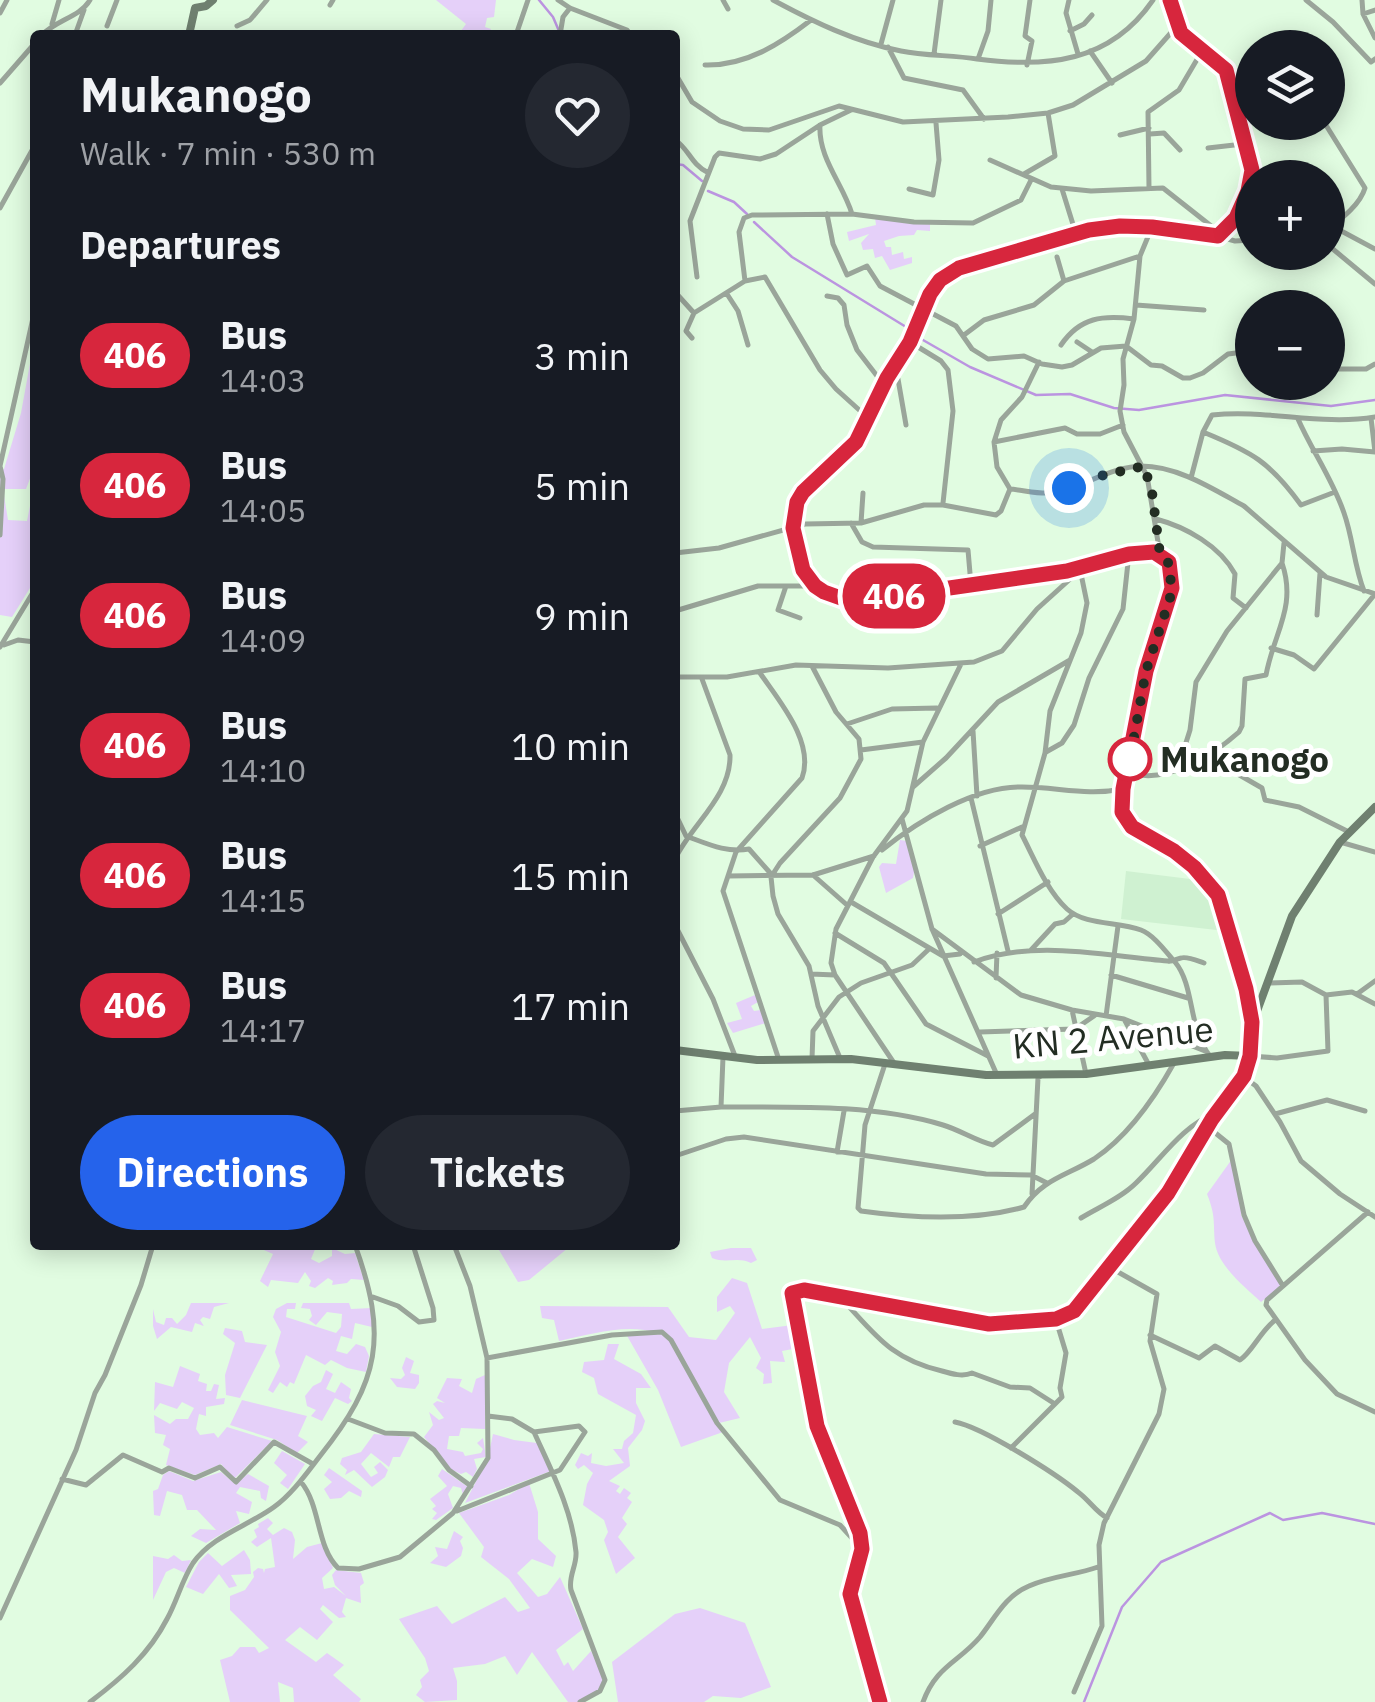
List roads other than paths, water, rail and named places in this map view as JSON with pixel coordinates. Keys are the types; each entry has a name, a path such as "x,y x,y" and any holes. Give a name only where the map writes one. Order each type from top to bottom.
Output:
{"main road":[{"path":"189,30 195,8 213,0"},
{"path":"1250,1056 1252,1022 1292,916 1340,842 1375,807"},
{"name":"KN 2 Avenue","path":"680,1051 736,1059 840,1058 998,1075 1086,1074 1174,1063 1208,1054 1250,1056 1244,1076 1217,1112 1168,1193 1082,1304 1056,1319"},
{"path":"880,1702 850,1594 862,1549 854,1513 817,1426 790,1298 796,1290 909,1308 966,1322 1017,1324 1056,1319"}],"street":[{"path":"0,13 7,0"},
{"path":"52,24 58,0"},
{"path":"77,30 90,0"},
{"path":"107,26 117,0"},
{"path":"237,26 250,20 267,0"},
{"path":"518,30 528,0"},
{"path":"558,0 627,30"},
{"path":"723,0 728,9"},
{"path":"774,0 840,34 884,46 1027,65 1078,54 1126,32 1154,0"},
{"path":"893,0 884,46 904,78 963,90 984,119"},
{"path":"934,54 941,0"},
{"path":"978,59 988,31 991,0"},
{"path":"1027,65 1032,41 1025,36 1030,0"},
{"path":"1069,0 1066,12 1078,54"},
{"path":"1170,0 1176,27 1226,70 1251,178 1236,218 1219,235"},
{"path":"1306,0 1374,62"},
{"path":"1362,0 1375,38"},
{"path":"47,30 85,8"},
{"path":"561,30 570,8"},
{"path":"1364,14 1375,10"},
{"path":"1070,31 1092,15"},
{"path":"705,65 735,63 774,46 810,20"},
{"path":"680,89 706,114 755,130 788,125 833,107 902,122 936,123 1048,113 1073,105 1112,84 1156,52 1176,27"},
{"path":"0,83 30,48"},
{"path":"1090,50 1112,84"},
{"path":"1150,188 1148,112 1179,90 1202,51"},
{"path":"696,278 690,221 719,153 760,159 776,154 820,124 851,110"},
{"path":"1024,174 1056,156 1048,113"},
{"path":"910,189 933,194 939,160 936,123"},
{"path":"820,124 822,149 846,193 852,214"},
{"path":"1120,134 1164,133 1180,150"},
{"path":"1335,140 1365,188 1364,195 1345,213"},
{"path":"1208,148 1243,144"},
{"path":"680,145 693,163 708,172"},
{"path":"0,208 30,154"},
{"path":"990,160 1031,180 1062,189 1162,188 1219,235"},
{"path":"745,280 739,232 744,218 758,214 852,214 914,222 973,223 1012,207 1026,195 1031,180"},
{"path":"1062,189 1076,234"},
{"path":"826,214 833,244 847,275 867,266 877,284 956,326 972,349 988,360 1014,355 1072,365 1092,352 1126,346 1151,365 1171,369 1183,378 1203,373 1228,354 1235,353"},
{"path":"1160,554 1129,554 1079,570 852,602 815,586 803,570 793,528 797,502 803,492 850,449 910,342 935,286 959,268 1076,234 1120,226 1219,235 1235,241"},
{"path":"1152,227 1140,256 1120,405 1123,425 1144,466 1160,554 1171,566 1172,588 1146,671 1121,805 1126,822 1174,851 1212,885 1246,989 1252,1022"},
{"path":"1345,235 1375,249"},
{"path":"964,334 984,320 1034,305 1064,280 1140,256"},
{"path":"1056,257 1064,280"},
{"path":"1345,259 1375,284"},
{"path":"692,338 686,331 694,313 745,280 767,278 820,370 867,418"},
{"path":"726,294 738,310 748,345"},
{"path":"827,296 838,298 844,305 857,350 884,385"},
{"path":"680,298 694,313"},
{"path":"1136,306 1204,310"},
{"path":"1061,345 1070,333 1092,318 1134,319"},
{"path":"0,534 0,466 30,331"},
{"path":"910,342 941,361 948,370 953,411 942,505"},
{"path":"1077,342 1092,352"},
{"path":"1010,489 996,468 994,442 1001,420 1022,397 1039,362"},
{"path":"1345,368 1366,369 1375,364"},
{"path":"892,370 898,379 906,425"},
{"path":"1192,478 1203,432 1212,415 1262,412 1298,419 1351,421 1373,417 1375,452 1312,451"},
{"path":"1298,419 1335,492 1364,591"},
{"path":"994,442 1065,428 1078,434 1100,434 1123,425"},
{"path":"1203,432 1250,452 1278,474 1301,504 1335,492"},
{"path":"1010,489 1054,492 1144,466 1170,470 1244,506 1284,544 1336,582 1375,594 1314,668 1294,654 1271,648"},
{"path":"680,552 719,548 806,524 862,523 924,505 996,515 1010,489"},
{"path":"862,523 863,494"},
{"path":"1156,519 1191,532 1220,555 1236,574 1233,598 1246,608"},
{"path":"851,523 866,546 968,550 971,585"},
{"path":"1128,771 1154,777 1218,748 1240,730 1245,679 1266,675 1289,594 1282,562 1284,544"},
{"path":"1044,752 1062,742 1074,726 1089,678 1123,608 1129,554"},
{"path":"1178,768 1190,730 1196,682 1227,630 1282,562"},
{"path":"1079,570 1086,604 1072,659 1050,710 1044,752 1022,835 1059,900 1073,913 1147,934 1175,962 1185,979 1208,1054"},
{"path":"680,678 702,679 785,666 888,668 962,664 988,658 1002,651 1037,609 1079,570"},
{"path":"1317,615 1320,571"},
{"path":"786,586 778,610 800,618"},
{"path":"680,608 742,589 815,586"},
{"path":"0,646 30,596"},
{"path":"0,646 18,640 30,641"},
{"path":"913,788 998,702 1072,659"},
{"path":"962,664 922,742 902,819 873,857 835,932 831,964 835,975 890,1065 865,1125 860,1211 941,1215 1024,1208 1032,1194 1047,1183 1099,1155 1153,1101 1174,1063"},
{"path":"772,876 785,856 840,798 859,767 859,739 827,698 812,666"},
{"path":"758,671 788,714 806,761 802,778 736,852 723,891 779,1060"},
{"path":"680,849 719,795 730,768 730,755 702,679"},
{"path":"848,724 892,709 938,708"},
{"path":"973,728 974,797 980,846 1008,951"},
{"path":"861,750 922,742"},
{"path":"1218,748 1229,769 1262,788 1265,800 1299,807 1349,832"},
{"path":"727,876 812,875 873,857 908,832 974,797 1005,788 1085,794 1123,789"},
{"path":"902,819 942,956 998,1075"},
{"path":"680,823 686,836 736,852 752,851 772,876 778,914 806,957 823,1018 840,1058"},
{"path":"980,846 1022,827"},
{"path":"1340,842 1375,852"},
{"path":"812,875 848,903 942,956 963,954"},
{"path":"998,914 1048,882"},
{"path":"1032,950 1055,924 1073,913"},
{"path":"1106,1016 1118,926"},
{"path":"932,929 1021,994 1072,1010 1124,1019 1208,1054"},
{"path":"835,932 890,971 926,1024 991,1058"},
{"path":"680,935 736,1059"},
{"path":"812,1059 812,1034 846,991 912,965 929,949"},
{"path":"974,962 997,953 1032,950 1204,962"},
{"path":"996,978 997,953"},
{"path":"812,974 835,975"},
{"path":"1112,975 1188,998"},
{"path":"1357,994 1375,981"},
{"path":"1268,982 1302,982 1326,995 1357,994 1375,1004"},
{"path":"1250,1056 1277,1058 1328,1051 1326,995"},
{"path":"1072,1010 1086,1074"},
{"path":"980,1032 1074,1028 1096,1014"},
{"path":"1124,1019 1149,1066"},
{"path":"986,1043 996,1032"},
{"path":"721,1108 722,1057"},
{"path":"1032,1194 1038,1078 1042,1075"},
{"path":"1244,1076 1256,1086 1306,1167 1372,1215 1266,1300 1275,1320 1336,1394 1375,1412"},
{"path":"1274,1114 1327,1100 1364,1112"},
{"path":"680,1111 781,1106 870,1113 941,1124 993,1146 1036,1114"},
{"path":"837,1152 844,1111"},
{"path":"1081,1218 1132,1186 1165,1150 1195,1124 1217,1112"},
{"path":"1208,1127 1229,1144 1244,1215 1283,1286"},
{"path":"680,1154 733,1138 986,1174 1031,1175 1047,1183"},
{"path":"0,1618 76,1450 152,1250"},
{"path":"90,1702 146,1654 194,1562 218,1540 272,1509 300,1481 348,1419 370,1374 375,1330 373,1297 357,1250"},
{"path":"373,1297 398,1306 419,1322 434,1320 414,1250"},
{"path":"300,1481 308,1491 329,1558 338,1568 359,1570 400,1557 453,1513 472,1486 488,1458 487,1358 470,1286 456,1250"},
{"path":"1074,1692 1102,1626 1099,1545 1107,1518 1159,1414 1164,1389 1150,1335 1157,1294 1111,1268"},
{"path":"841,1298 891,1351 906,1361 1030,1388 1054,1404"},
{"path":"1011,1448 1062,1397 1066,1360 1056,1319"},
{"path":"1150,1335 1199,1358 1215,1346 1240,1360 1260,1332 1275,1320"},
{"path":"487,1358 612,1335 662,1332 671,1340 717,1423 780,1500 840,1525 862,1549"},
{"path":"488,1416 512,1419 534,1432 568,1513 576,1553 569,1583 605,1680 600,1691 580,1702"},
{"path":"348,1419 384,1433 414,1434 434,1450 449,1470 472,1486"},
{"path":"955,1422 1011,1448 1064,1480 1107,1518"},
{"path":"453,1513 553,1474 567,1464 585,1430 579,1426 534,1432"},
{"path":"62,1479 86,1485 123,1455 162,1472 169,1468 195,1478 220,1467 236,1482 274,1442 314,1464"},
{"path":"923,1702 949,1661 978,1638 991,1617 1018,1592 1100,1566"}],"waterway":[{"path":"539,0 559,30"},
{"path":"680,165 702,181"},
{"path":"708,191 734,202 747,214"},
{"path":"754,222 792,257 911,330"},
{"path":"916,336 970,367 1036,395 1070,394 1114,408 1139,410 1225,395 1331,406 1375,400"},
{"path":"1084,1702 1122,1607 1161,1562 1270,1513 1283,1520 1322,1513 1375,1524"}],"place":[{"name":"Mukanogo","path":"1130,759"}]}
